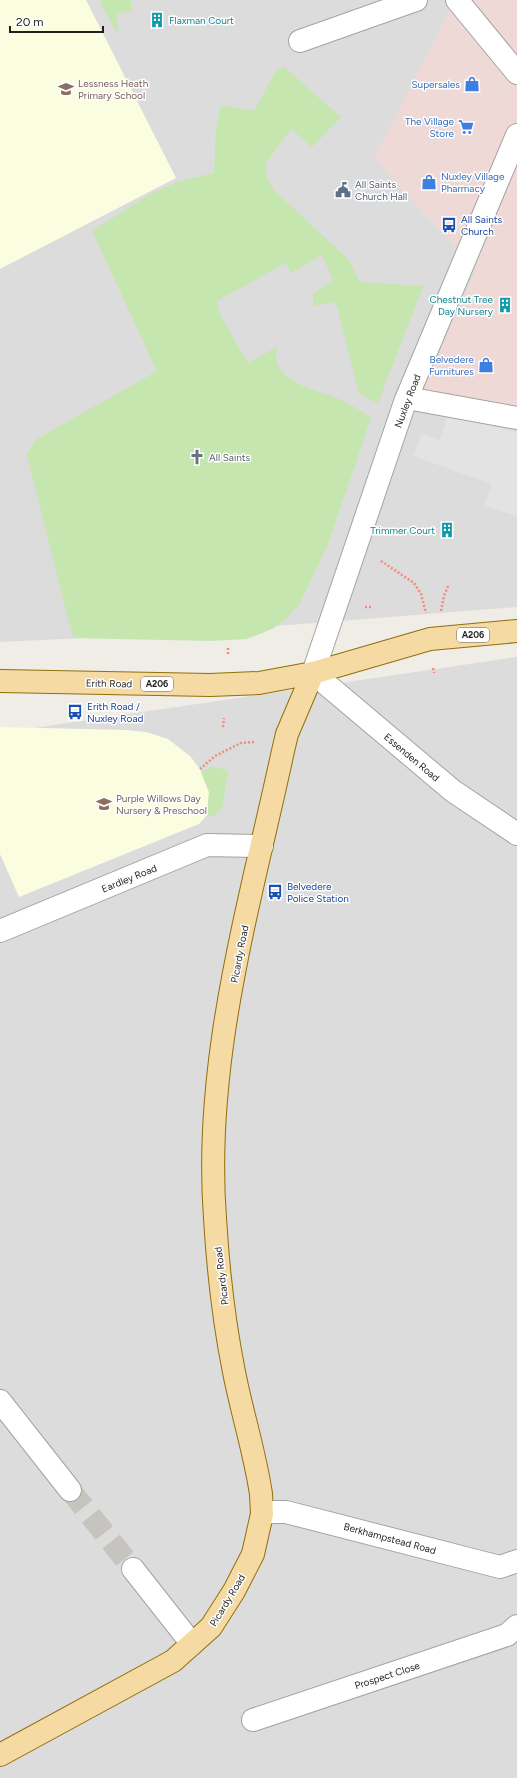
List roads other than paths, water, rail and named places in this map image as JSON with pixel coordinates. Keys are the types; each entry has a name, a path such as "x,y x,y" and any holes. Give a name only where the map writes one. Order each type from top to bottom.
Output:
{"main road":[{"name":"A206","path":"313,673 430,639 517,631"},
{"name":"Erith Road","path":"0,681 226,684 258,683 313,673"},
{"name":"Picardy Road","path":"0,1755 173,1661 211,1627 234,1591 253,1554 262,1514 258,1475 234,1372 221,1281 214,1217 213,1154 216,1096 225,1024 238,952 287,734 313,673"}],"street":[{"path":"300,41 416,0"},
{"path":"457,0 517,73"},
{"name":"Nuxley Road","path":"313,673 407,398 517,136"},
{"path":"407,398 517,418"},
{"name":"Essenden Road","path":"313,673 453,791 517,834"},
{"name":"Eardley Road","path":"0,931 207,845 262,846"},
{"path":"0,1401 70,1490"},
{"name":"Berkhampstead Road","path":"262,1514 273,1512 300,1516 500,1567 516,1564"},
{"path":"133,1569 192,1644"},
{"name":"Prospect Close","path":"254,1720 507,1635 517,1626"}],"tunnel":[{"path":"70,1490 133,1569"}],"place":[{"name":"Flaxman Court","path":"157,20"},
{"name":"Supersales","path":"472,84"},
{"name":"Lessness Heath Primary School","path":"66,89"},
{"name":"The Village Store","path":"466,127"},
{"name":"Nuxley Village Pharmacy","path":"429,182"},
{"name":"All Saints Church Hall","path":"343,190"},
{"name":"All Saints Church","path":"449,225"},
{"name":"Chestnut Tree Day Nursery","path":"505,305"},
{"name":"Belvedere Furnitures","path":"486,365"},
{"name":"All Saints","path":"197,457"},
{"name":"Trimmer Court","path":"447,530"},
{"name":"Erith Road / Nuxley Road","path":"75,712"},
{"name":"Purple Willows Day Nursery & Preschool","path":"104,804"},
{"name":"Belvedere Police Station","path":"275,892"}]}
